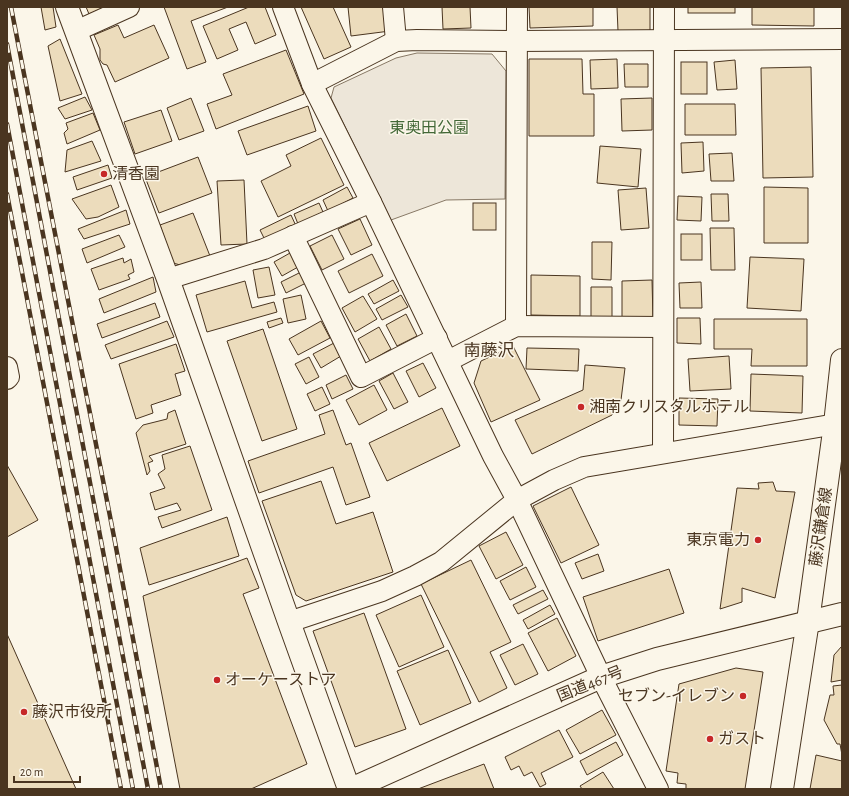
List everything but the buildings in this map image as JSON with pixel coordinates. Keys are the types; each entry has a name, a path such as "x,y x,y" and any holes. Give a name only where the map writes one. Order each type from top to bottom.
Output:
{"main road":[{"path":"67,7 168,279 338,760 350,789"},
{"name":"藤沢鎌倉線","path":"782,789 839,424 842,360"},
{"name":"国道467号","path":"350,789 601,677 657,659 808,621 842,614"}],"street":[{"path":"76,31 129,7"},
{"path":"283,7 312,84 448,360 493,456 517,500 601,677 658,789"},
{"path":"393,7 396,41"},
{"path":"516,326 517,7"},
{"path":"663,453 662,328 664,7"},
{"path":"312,84 396,41 516,42 842,38"},
{"path":"168,279 264,249 371,202"},
{"path":"293,236 361,376 437,338"},
{"path":"448,360 516,326 662,328"},
{"path":"7,367 9,377 7,379"},
{"path":"289,622 382,591 415,576 441,562 517,500 554,480 584,467 839,424"}],"green space":[{"name":"東奥田公園","path":"417,53 492,54 506,71 505,199 446,200 391,220 331,98 334,87 396,58"}],"railway":[{"path":"11,7 115,542 161,789"},
{"path":"7,44 148,789"},
{"path":"7,124 133,789"},
{"path":"7,194 121,789"}],"place":[{"name":"清香園","path":"104,174"},
{"name":"湘南クリスタルホテル","path":"581,407"},
{"name":"東京電力","path":"758,540"},
{"name":"オーケーストア","path":"217,680"},
{"name":"セブン-イレブン","path":"743,696"},
{"name":"藤沢市役所","path":"24,712"},
{"name":"ガスト","path":"710,739"}],"district":[{"name":"南藤沢","path":"489,350"}]}
